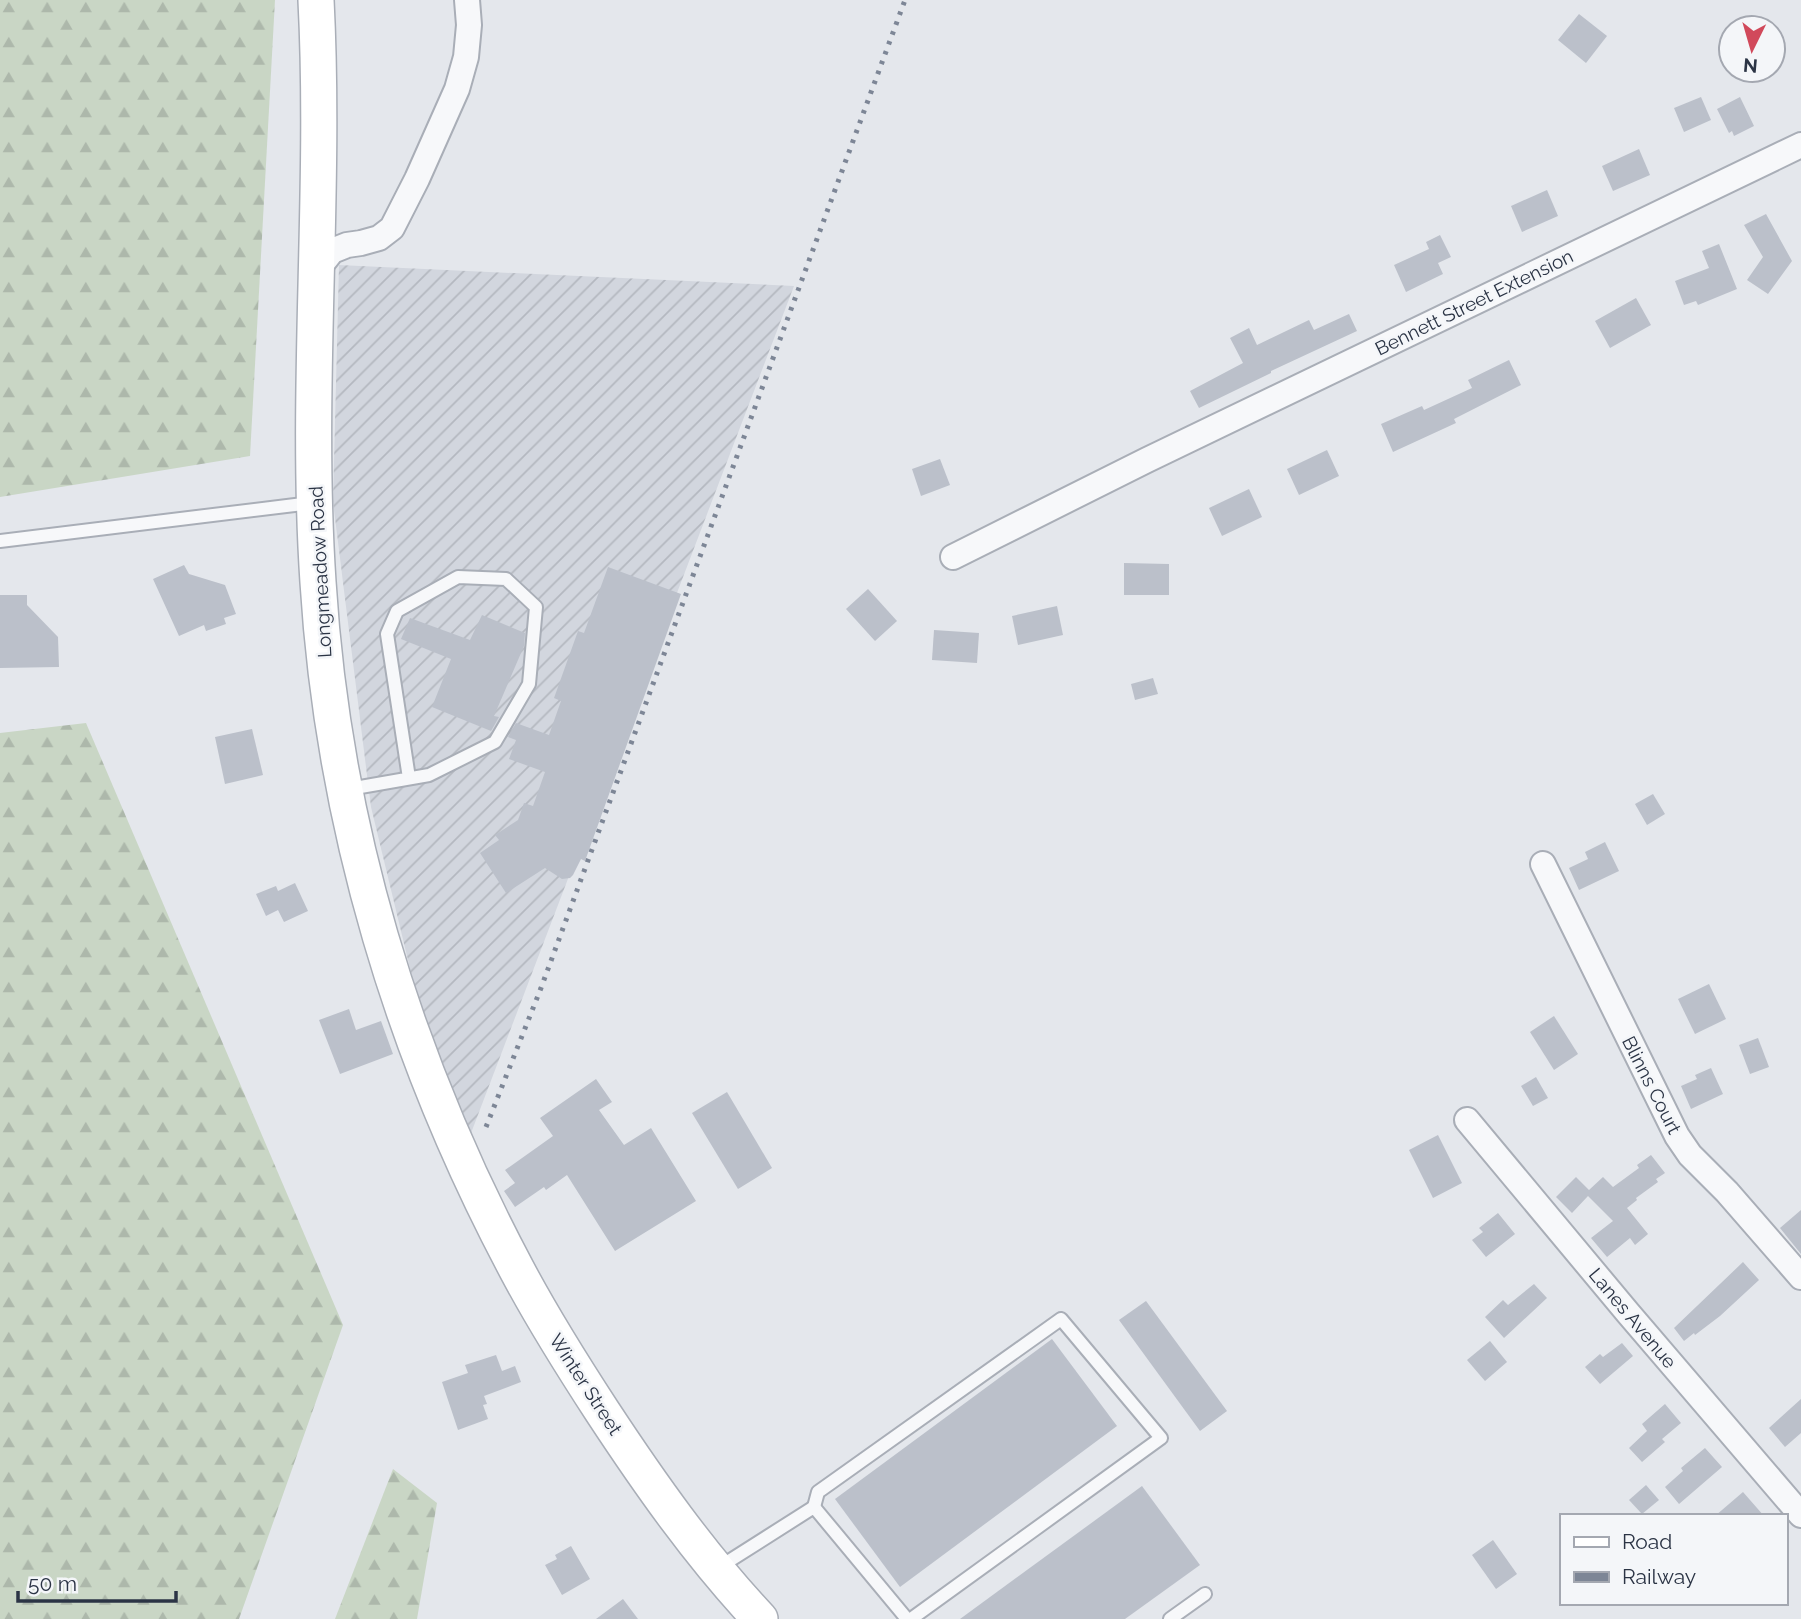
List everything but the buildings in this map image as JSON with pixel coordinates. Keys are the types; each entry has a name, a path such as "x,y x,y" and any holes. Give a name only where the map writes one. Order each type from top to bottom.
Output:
{"street":[{"name":"Longmeadow Road","path":"316,0 319,148 314,406 317,578 321,625 332,718 359,858 391,976 449,1126"},
{"path":"317,270 332,251 379,238 392,228 457,89 466,57 469,25 467,0"},
{"name":"Bennett Street Extension","path":"953,557 1147,460 1801,145"},
{"name":"Blinns Court","path":"1543,864 1677,1136 1690,1155 1727,1192 1801,1278"},
{"name":"Lanes Avenue","path":"1467,1120 1801,1515"},
{"name":"Winter Street","path":"449,1126 494,1224 547,1323 673,1515 716,1570 760,1619"}],"lane":[{"path":"0,541 315,503"},
{"path":"345,790 429,775 495,743 529,684 536,607 506,579 458,577 397,611 387,634 410,778"},
{"path":"716,1570 814,1507 818,1492 1062,1319 1161,1438 909,1619 814,1507"},
{"path":"1170,1619 1205,1594"}],"shaded area":[{"path":"339,265 794,286 468,1141 415,989 371,807 333,502"}],"green space":[{"path":"0,0 275,0 250,456 0,497"},
{"path":"86,723 343,1325 239,1619 0,1619 0,733"},
{"path":"393,1469 437,1503 417,1619 335,1619"}],"railway":[{"path":"486,1127 541,988 905,0"}]}
